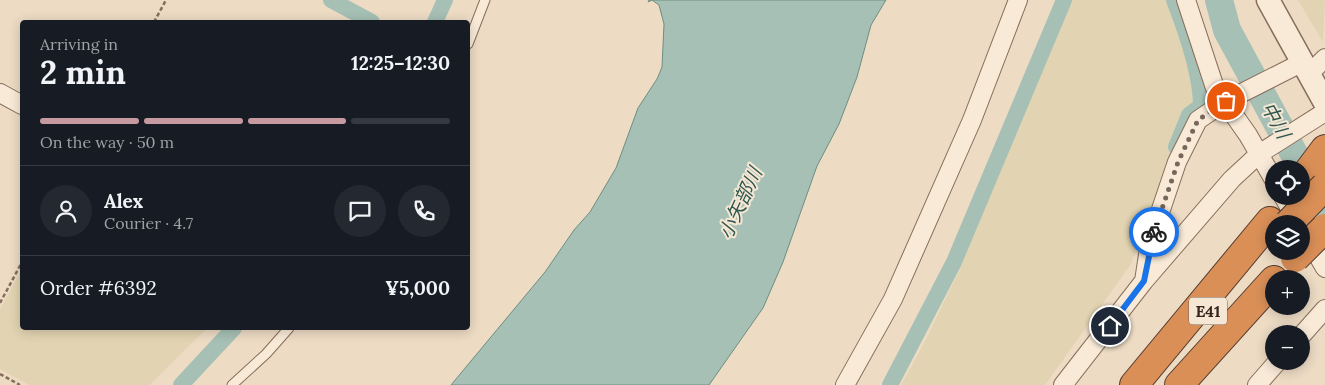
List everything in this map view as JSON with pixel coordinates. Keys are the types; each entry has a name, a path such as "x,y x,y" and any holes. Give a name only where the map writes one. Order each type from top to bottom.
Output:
{"highway":[{"path":"1310,169 1325,149"},
{"name":"E41","path":"1292,215 1325,186"},
{"name":"E41","path":"1284,270 1325,228"},
{"path":"1134,385 1265,241"},
{"name":"E41","path":"1143,385 1265,242"},
{"name":"E41","path":"1178,385 1265,290"}],"street":[{"path":"844,385 893,299 972,120 1018,0"},
{"path":"1186,0 1215,88 1232,98 1266,160"},
{"path":"1268,0 1313,65 1325,102"},
{"path":"1144,281 1150,242 1178,162 1198,120 1232,98 1268,80 1313,65"},
{"path":"0,93 20,104"},
{"path":"1063,385 1144,281 1232,179 1263,151 1325,112"},
{"path":"1310,242 1325,268"},
{"path":"1310,326 1325,309"},
{"path":"1257,385 1270,370"}],"lane":[{"path":"470,39 485,0"},
{"path":"232,385 266,354 287,330"}],"path":[{"path":"155,20 166,0"},
{"path":"0,303 20,266"},
{"path":"0,374 20,385"}],"shaded area":[{"path":"1069,0 1166,0 1166,3 1174,6 1177,25 1182,34 1198,103 1183,119 1131,264 1045,385 901,385 921,349 960,269"},
{"path":"1298,0 1325,0 1323,42"},
{"path":"20,273 20,330 205,330 150,385 29,385 0,369 0,309"}],"water":[{"name":"小矢部川","path":"652,0 886,0 871,25 857,77 839,124 817,166 783,262 763,308 709,385 451,385 545,272 574,230 590,212 616,168 638,108 657,79 662,67 664,24 659,5"}],"waterway":[{"path":"331,0 368,20"},
{"path":"436,20 445,0"},
{"path":"890,385 954,262 1064,0"},
{"path":"1174,0 1196,66 1201,106 1189,115 1176,147"},
{"name":"中川","path":"1219,0 1227,30 1325,211"},
{"path":"181,385 232,330"}],"way so far":[{"path":"1154,232 1178,162 1198,120 1226,101"}],"route":[{"path":"1110,326 1144,281 1150,242 1154,232"}]}
